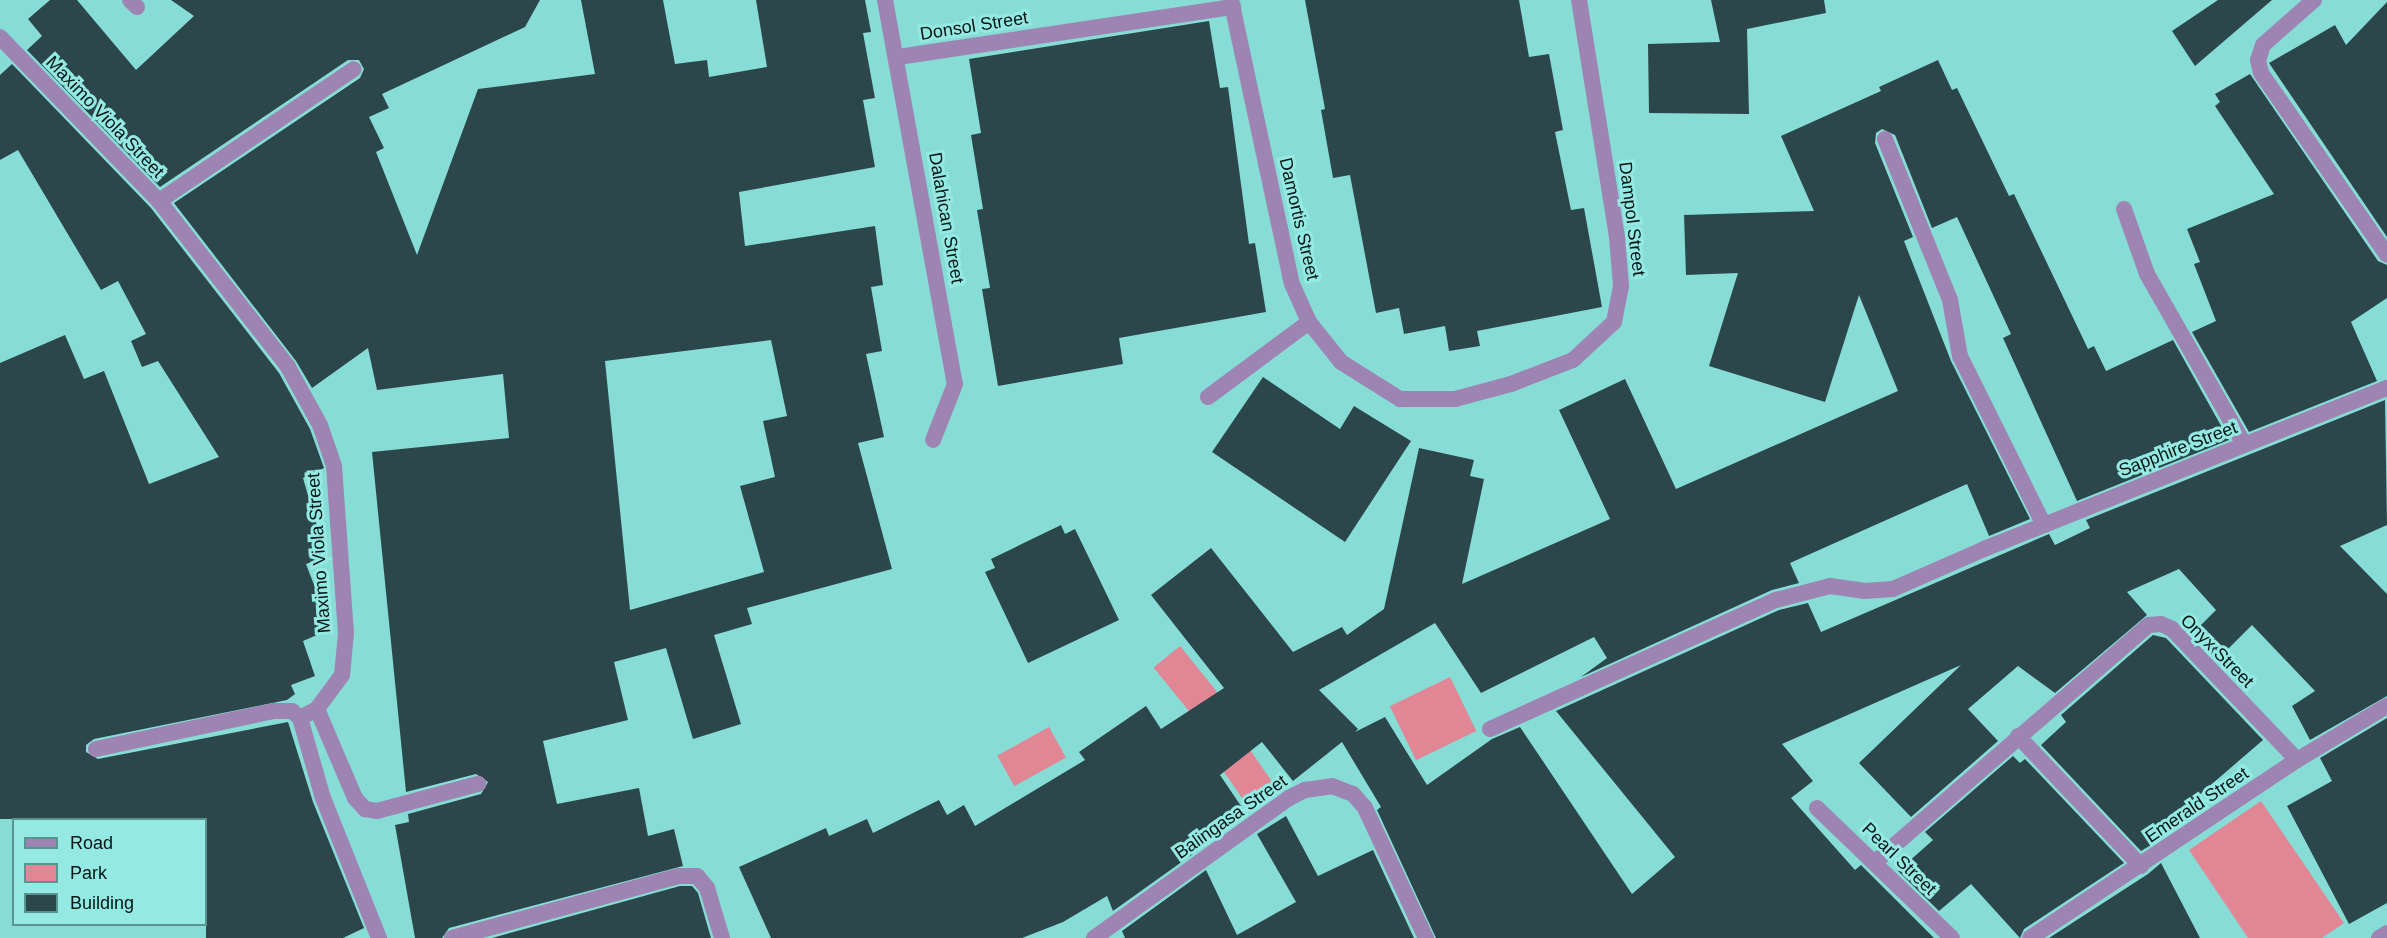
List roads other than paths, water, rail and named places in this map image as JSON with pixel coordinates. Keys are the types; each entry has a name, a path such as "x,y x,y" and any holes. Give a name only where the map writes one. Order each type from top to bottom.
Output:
{"street":[{"name":"Dalahican Street","path":"885,0 898,57 955,384 933,440"},
{"name":"Dampol Street","path":"1511,384 1573,360 1614,322 1621,286 1617,237 1579,0"},
{"path":"2314,0 2263,45 2258,60 2261,73 2387,255"},
{"name":"Donsol Street","path":"898,57 1232,3"},
{"name":"Damortis Street","path":"1232,3 1292,284 1309,322 1341,362 1400,399 1455,399 1511,384"},
{"name":"Maximo Viola Street","path":"3,44 159,201 288,367 320,425 334,466 346,633 342,675 317,709 300,718"},
{"path":"159,201 354,69"},
{"path":"1885,139 1950,300 1960,356 2043,523"},
{"path":"2124,209 2147,274 2244,444"},
{"path":"1209,397 1309,322"},
{"name":"Sapphire Street","path":"1490,729 1776,600 1830,586 1863,591 1893,589 2043,523 2387,388"},
{"name":"Onyx Street","path":"1875,862 2149,625 2161,624 2172,629 2297,760"},
{"name":"Emerald Street","path":"2030,938 2297,760 2387,706"},
{"path":"317,709 355,798 365,809 377,811 478,784"},
{"path":"96,749 273,711 292,711 300,718 324,798 379,938"},
{"path":"2018,736 2141,866"},
{"name":"Balingasa Street","path":"1094,938 1289,798 1305,790 1332,786 1353,794 1365,808 1426,938"},
{"name":"Pearl Street","path":"1817,808 1953,938"},
{"path":"452,938 679,876 697,876 707,888 722,938"},
{"path":"2379,938 2387,933"}]}
